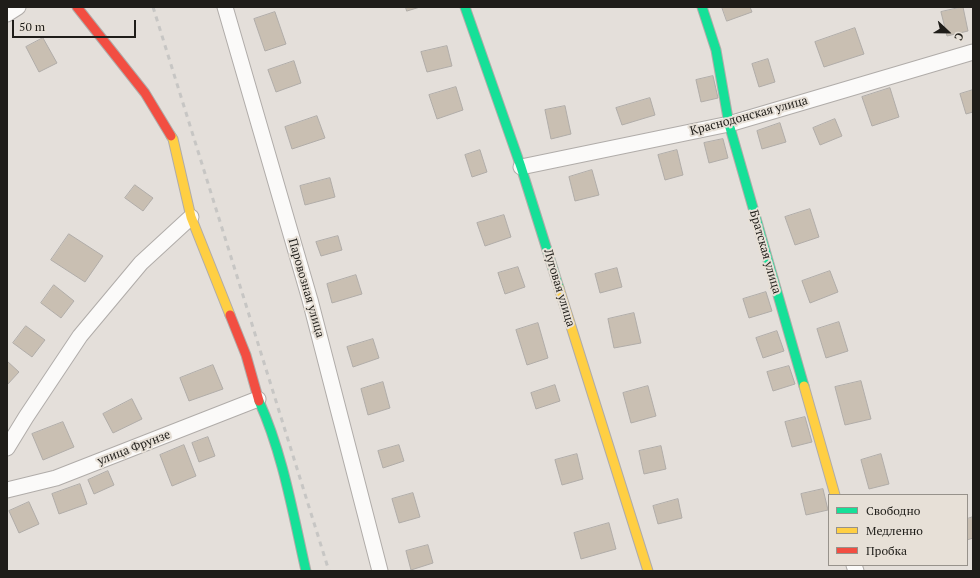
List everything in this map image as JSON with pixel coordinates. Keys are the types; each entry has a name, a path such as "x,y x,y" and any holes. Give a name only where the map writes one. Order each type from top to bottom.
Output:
{"street":[{"path":"7,14 18,7"},
{"path":"77,7 145,93 174,139 191,217 246,355 258,399 272,430 306,571"},
{"name":"Паровозная улица","path":"225,7 310,300 380,571"},
{"name":"Луговая улица","path":"465,7 521,167 648,571"},
{"name":"Братская улица","path":"702,7 716,50 729,124 835,494"},
{"name":"Краснодонская улица","path":"521,167 729,124 973,52"},
{"path":"7,448 80,336 141,263 191,217"},
{"name":"улица Фрунзе","path":"7,490 56,478 258,399"}],"building":[{"path":"406,7 420,7 407,11"},
{"path":"722,7 750,7 752,12 727,21"},
{"path":"963,7 968,31 947,36 941,12"},
{"path":"275,12 286,44 265,51 254,19"},
{"path":"855,28 864,54 824,67 815,42"},
{"path":"43,38 57,63 39,72 26,47"},
{"path":"447,46 452,66 427,72 421,52"},
{"path":"768,59 775,82 759,87 752,64"},
{"path":"294,61 301,83 276,92 268,70"},
{"path":"713,76 718,98 701,102 696,80"},
{"path":"456,87 463,110 437,119 429,95"},
{"path":"890,88 899,117 872,126 862,97"},
{"path":"973,90 973,112 966,114 960,94"},
{"path":"650,98 655,115 622,125 616,108"},
{"path":"565,106 571,134 551,139 545,110"},
{"path":"317,116 325,138 292,149 285,127"},
{"path":"835,119 842,136 820,145 813,128"},
{"path":"780,123 786,142 762,149 757,131"},
{"path":"723,139 728,158 709,163 704,143"},
{"path":"480,150 487,172 472,177 465,155"},
{"path":"677,150 683,175 665,180 658,155"},
{"path":"592,170 599,195 575,201 569,177"},
{"path":"330,178 335,197 305,205 300,186"},
{"path":"135,185 153,198 143,211 125,198"},
{"path":"810,209 819,237 795,245 785,217"},
{"path":"504,215 511,237 485,246 477,223"},
{"path":"69,234 103,256 85,282 51,260"},
{"path":"338,236 342,250 321,256 316,242"},
{"path":"518,267 525,287 505,294 498,273"},
{"path":"617,268 622,287 600,293 595,274"},
{"path":"830,271 838,292 810,303 802,281"},
{"path":"356,275 362,294 332,303 327,284"},
{"path":"54,285 74,301 61,318 41,303"},
{"path":"766,292 772,311 749,318 743,299"},
{"path":"634,313 641,343 614,348 608,319"},
{"path":"839,322 848,351 826,358 817,329"},
{"path":"538,323 548,358 527,365 516,330"},
{"path":"26,326 45,340 32,357 13,343"},
{"path":"777,331 784,351 763,358 756,338"},
{"path":"373,339 379,358 353,367 347,347"},
{"path":"7,361 19,372 7,385"},
{"path":"213,365 223,389 189,401 180,378"},
{"path":"789,366 795,384 773,391 767,372"},
{"path":"861,381 871,419 845,425 835,387"},
{"path":"383,382 390,408 368,415 361,389"},
{"path":"555,385 560,401 536,409 531,393"},
{"path":"648,386 656,416 631,423 623,393"},
{"path":"132,399 142,419 113,433 103,414"},
{"path":"805,417 812,442 792,447 785,422"},
{"path":"63,422 74,447 43,460 32,434"},
{"path":"208,437 215,456 199,462 192,443"},
{"path":"184,445 196,476 172,486 160,455"},
{"path":"399,445 404,461 383,468 378,451"},
{"path":"661,446 666,469 644,474 639,451"},
{"path":"577,454 583,479 562,485 555,460"},
{"path":"881,454 889,484 869,489 861,460"},
{"path":"108,471 114,485 94,494 88,480"},
{"path":"80,484 87,504 59,514 52,494"},
{"path":"823,489 828,510 806,515 801,494"},
{"path":"413,493 420,517 399,523 392,499"},
{"path":"678,499 682,518 658,524 653,506"},
{"path":"29,502 39,524 19,533 9,511"},
{"path":"973,517 973,538 968,540 968,519"},
{"path":"609,523 616,549 581,559 574,533"},
{"path":"428,545 433,563 411,570 406,551"}],"railway":[{"path":"153,7 329,571"}],"traffic: fast":[{"path":"465,7 521,167 559,288"},
{"path":"702,7 716,50 729,124 804,386"},
{"path":"259,401 275,442 281,463 306,571"}],"traffic: slow":[{"path":"171,136 173,139 191,217 230,315"},
{"path":"559,288 648,571"},
{"path":"804,386 835,494"}],"traffic: jam":[{"path":"77,7 145,93 171,136"},
{"path":"230,315 246,355 259,401"}]}
